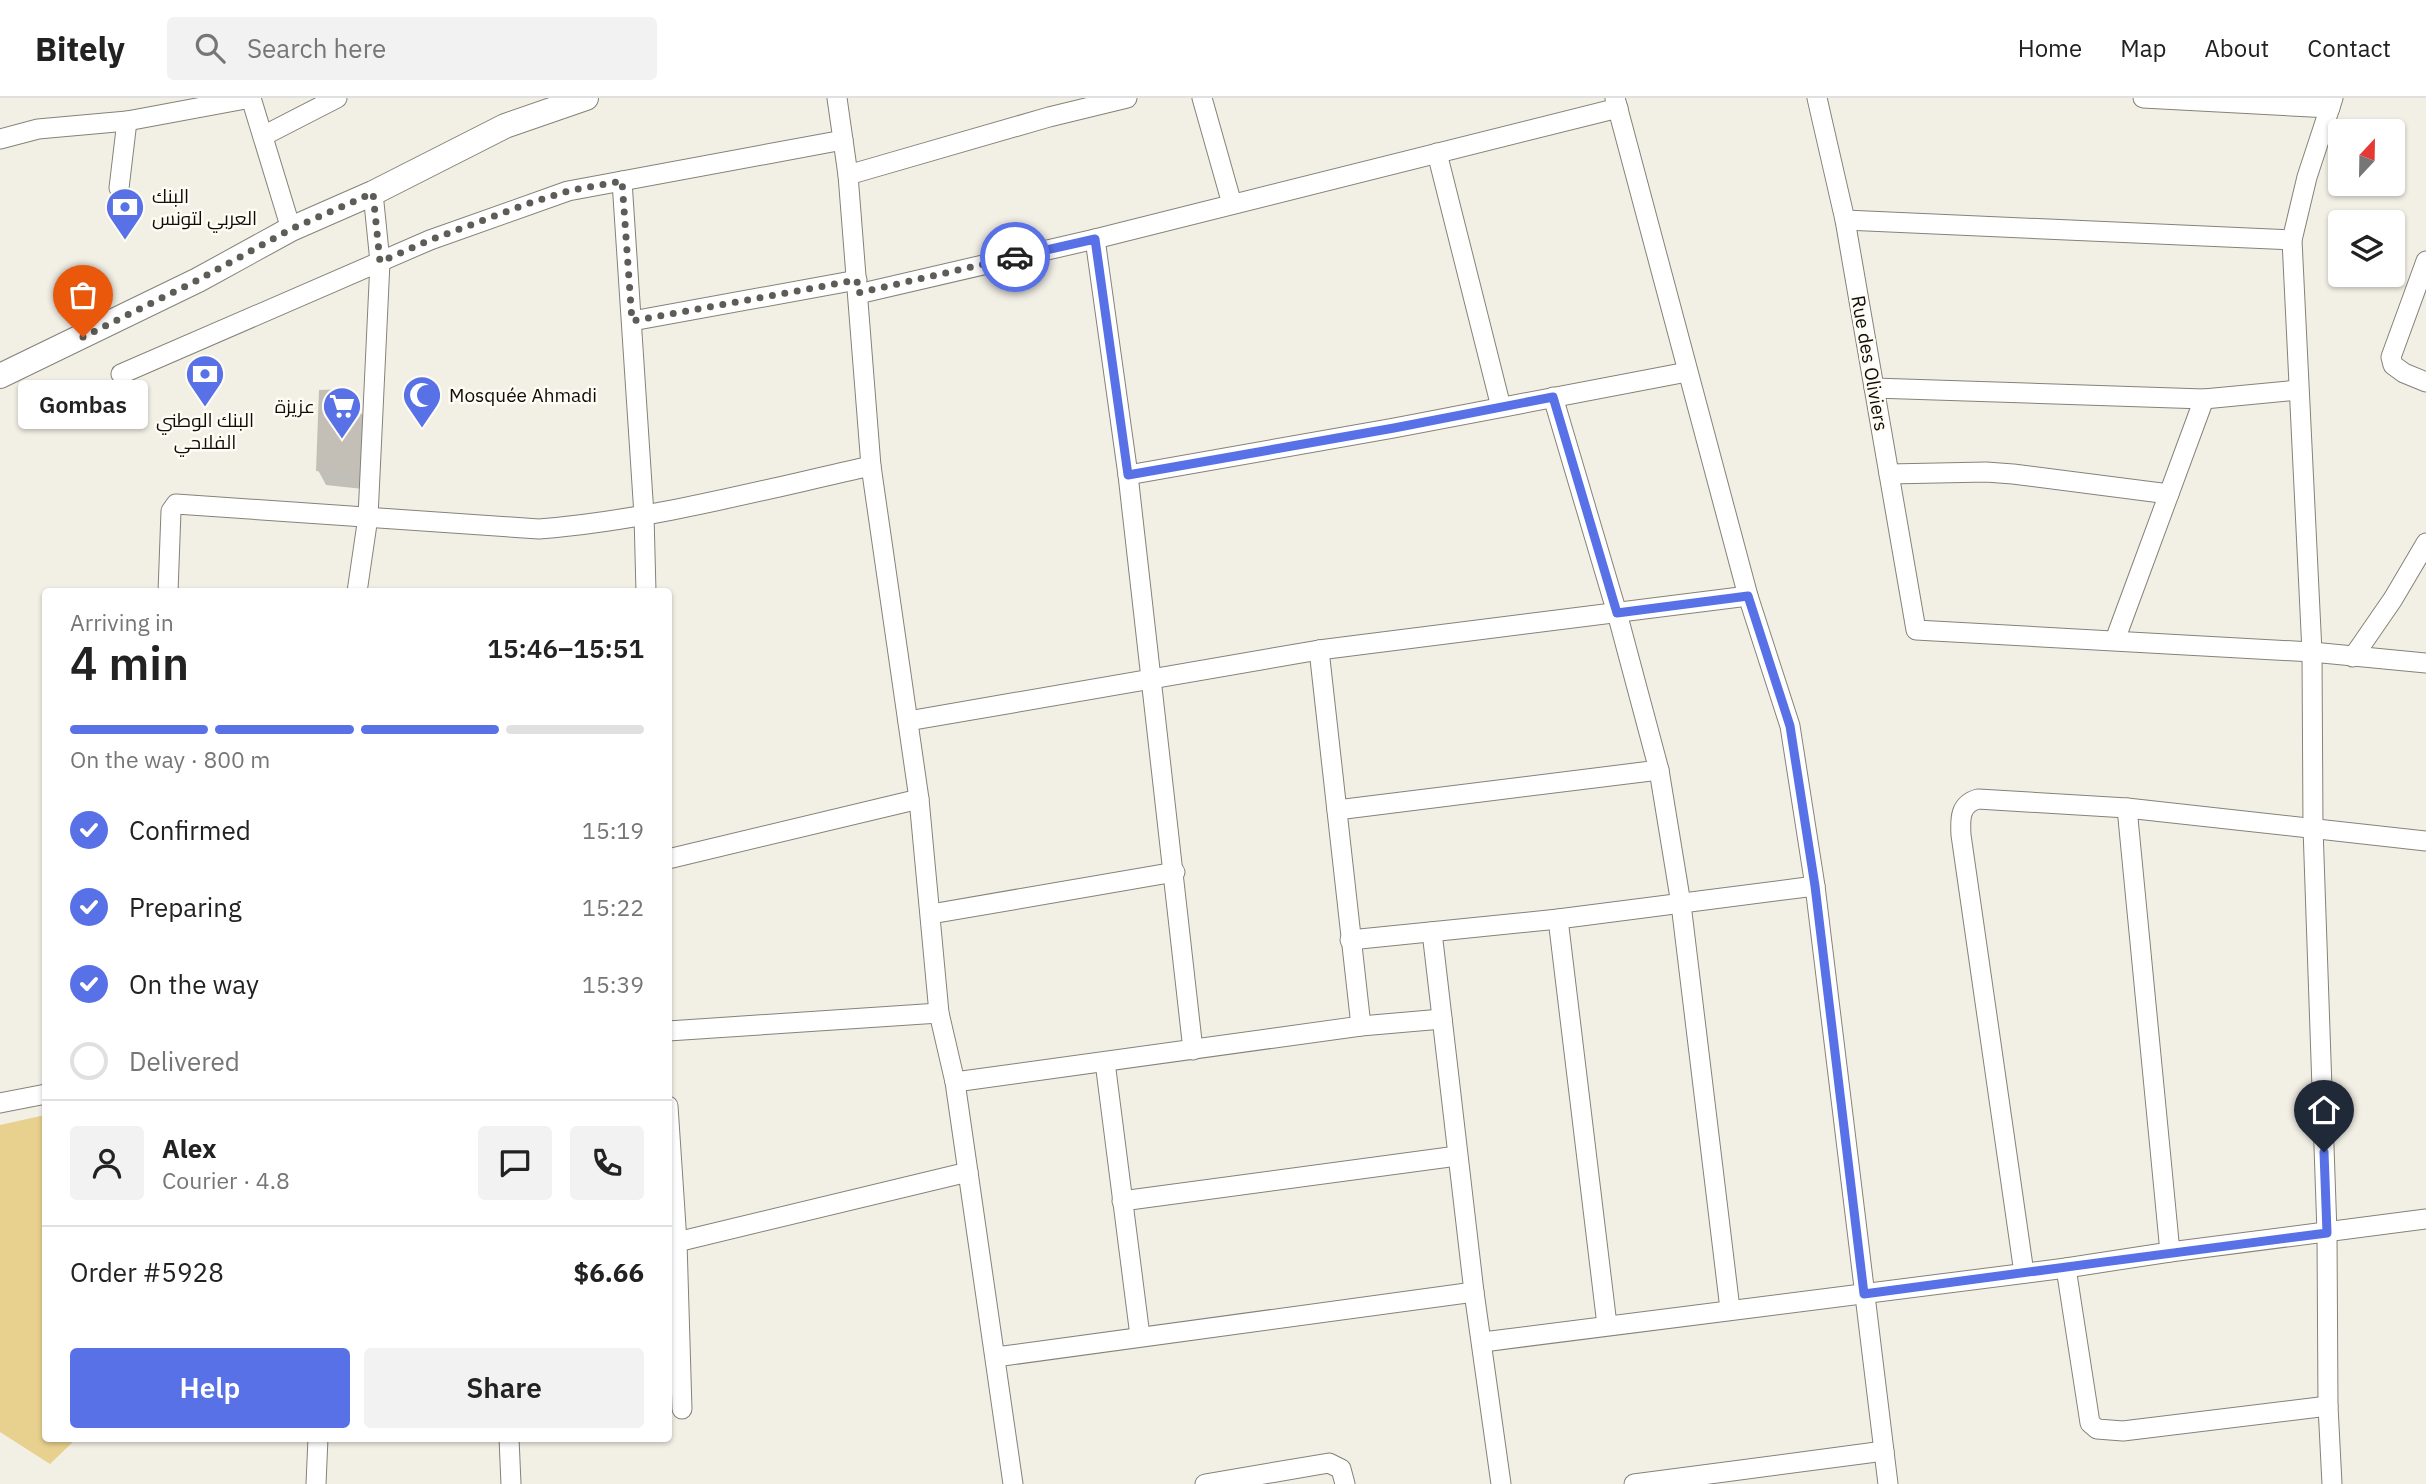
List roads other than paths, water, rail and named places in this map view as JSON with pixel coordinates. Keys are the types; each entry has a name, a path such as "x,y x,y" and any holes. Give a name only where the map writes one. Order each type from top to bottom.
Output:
{"main road":[{"path":"0,376 198,280 291,229 373,193 505,126 586,98"}],"street":[{"path":"0,139 37,129 127,121 251,98 291,229"},
{"path":"263,136 337,98"},
{"path":"837,98 848,175 871,466 919,799 939,1013 955,1082 1013,1484"},
{"path":"848,175 1049,117 1127,98"},
{"path":"1202,98 1232,204"},
{"name":"Rue des Oliviers","path":"1817,98 1845,220 1916,630 2115,640"},
{"path":"2143,98 2332,103 2307,177 2292,240 2312,652 2313,828 2327,1233 2332,1484"},
{"path":"632,321 858,287 1095,239 1437,153 1616,103 1748,596 1790,726 1815,886 1888,1484"},
{"path":"119,188 127,121"},
{"path":"121,374 430,240 527,204 568,191 843,140"},
{"path":"1437,153 1501,407"},
{"path":"622,181 644,514 646,588"},
{"path":"358,588 368,517 380,262 373,193"},
{"path":"1845,220 2292,240"},
{"path":"1095,239 1128,475 1194,1050"},
{"path":"2426,261 2391,357 2393,365 2404,373 2426,382"},
{"path":"1128,475 1687,372"},
{"path":"1874,388 2204,399 2298,390"},
{"path":"1553,397 1617,613 1659,770 1681,904 1730,1309"},
{"path":"2204,399 2115,640 2312,652 2426,663"},
{"path":"168,588 171,511 177,504 539,529 644,514 871,466"},
{"path":"1889,474 1986,472 2169,494"},
{"path":"2353,657 2393,600 2426,543"},
{"path":"908,721 1319,650 1748,596"},
{"path":"1319,650 1361,1026"},
{"path":"1337,810 1659,770"},
{"path":"672,858 919,799"},
{"path":"2024,1273 1961,835 1961,813 1969,802 1978,799 2127,808 2426,841"},
{"path":"2127,808 2170,1252"},
{"path":"931,914 1175,872"},
{"path":"1350,940 1558,919 1815,886"},
{"path":"1558,919 1607,1325"},
{"path":"1432,932 1457,1156 1501,1484"},
{"path":"672,1031 939,1013"},
{"path":"955,1082 1361,1026 1442,1019"},
{"path":"1105,1062 1140,1336"},
{"path":"0,1103 42,1095"},
{"path":"1122,1201 1457,1156"},
{"path":"672,1166 682,1409"},
{"path":"677,1242 968,1172"},
{"path":"1483,1342 2426,1219"},
{"path":"2066,1268 2090,1423 2098,1429 2123,1431 2329,1406"},
{"path":"996,1357 1474,1292"},
{"path":"316,1484 318,1442"},
{"path":"509,1442 511,1484"},
{"path":"1634,1484 1884,1451"},
{"path":"1205,1484 1329,1464 1341,1468 1345,1484"}],"place":[{"name":"البنك العربي لتونس","path":"125,241"},
{"name":"Gombas","path":"83,337"},
{"name":"البنك الوطني الفلاحي","path":"205,408"},
{"name":"Mosquée Ahmadi","path":"422,429"},
{"name":"عزيزة","path":"342,440"}]}
